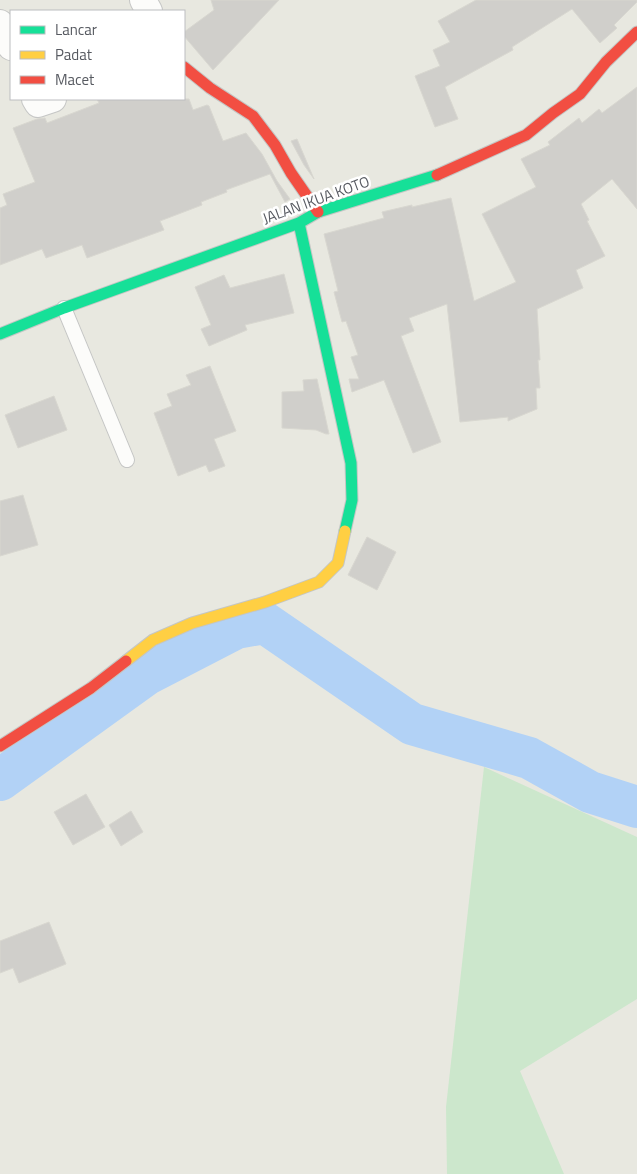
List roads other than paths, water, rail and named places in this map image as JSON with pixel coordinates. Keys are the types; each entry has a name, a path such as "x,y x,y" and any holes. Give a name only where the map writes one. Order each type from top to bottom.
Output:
{"street":[{"path":"0,23 10,45"},
{"name":"JALAN IKUA KOTO","path":"0,334 64,308 299,223 318,212 441,174 526,135 580,94 606,62 637,33"},
{"path":"185,68 210,88 254,116 318,212"},
{"path":"36,100 38,104 50,100"},
{"path":"0,746 91,688 153,640 192,623 265,602 318,582 338,563 352,500 351,463 299,223"}],"lane":[{"path":"64,308 127,460"}],"waterway":[{"path":"0,780 147,674 236,628 265,623 412,724 529,758 590,792 637,807"}]}
